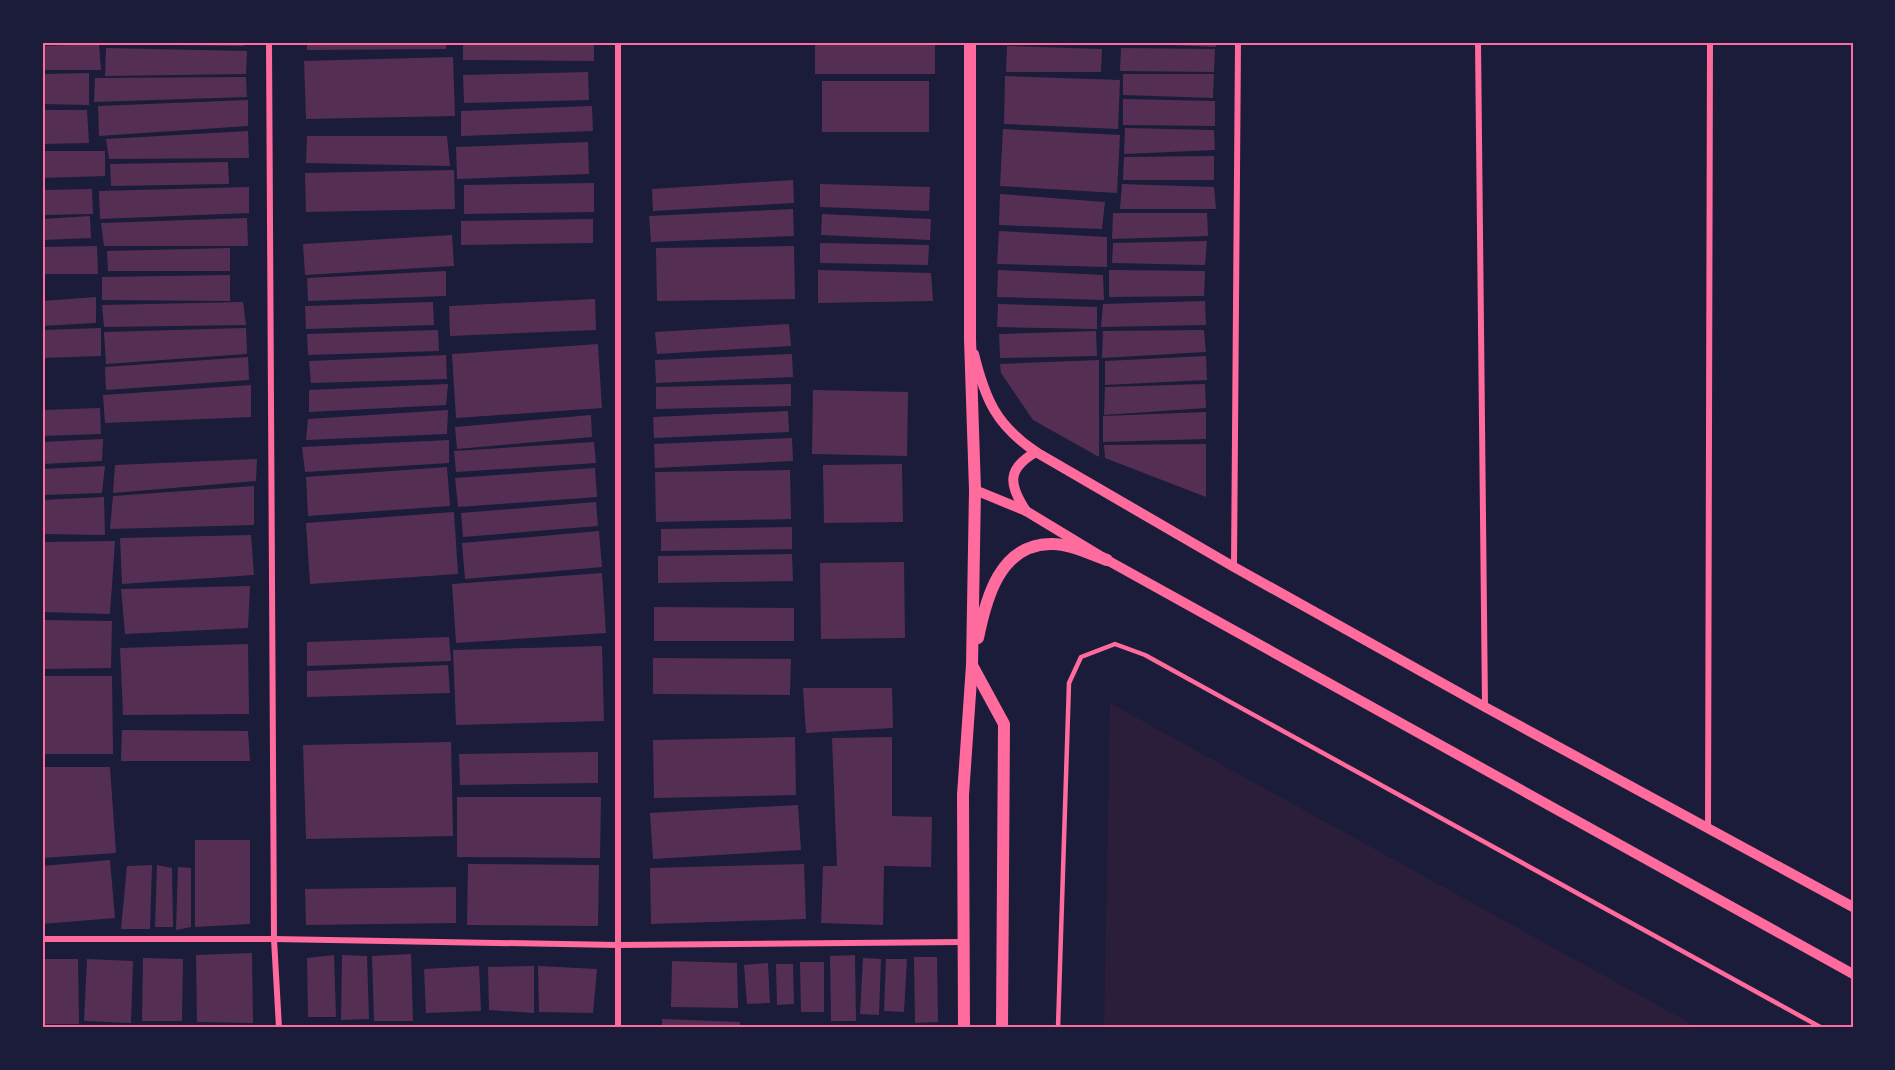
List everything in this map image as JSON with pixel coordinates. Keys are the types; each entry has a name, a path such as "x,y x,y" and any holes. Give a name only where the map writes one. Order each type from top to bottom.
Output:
{"main road":[{"path":"964,1028 963,795 972,665 975,490 970,339 970,42"},
{"path":"1002,1028 1004,724 972,665 986,603 997,576 1012,557 1032,547 1051,543 1107,560"}],"street":[{"path":"269,42 274,939 279,1028"},
{"path":"618,42 618,1028"},
{"path":"1234,567 1238,42"},
{"path":"1478,42 1485,707"},
{"path":"1708,828 1710,42"},
{"path":"970,339 986,395 998,418 1017,439 1036,452 1234,567 1485,707 1853,907"},
{"path":"1026,511 1012,486 1015,471 1023,459 1036,452"},
{"path":"975,490 1026,511 1107,560 1853,974"},
{"path":"42,939 274,939 617,945 964,942"}],"lane":[{"path":"1058,1028 1069,683 1081,657 1115,644 1145,655 1822,1028"}],"shaded area":[{"path":"1110,703 1699,1028 1104,1028"}],"building":[{"path":"104,42 244,42 244,46 104,44"},
{"path":"307,42 446,42 446,49 307,50"},
{"path":"463,42 594,42 594,61 463,60"},
{"path":"815,42 935,42 935,74 815,74"},
{"path":"1150,42 1216,42 1216,47 1150,44"},
{"path":"99,44 101,70 42,70 42,46"},
{"path":"1007,46 1102,49 1101,72 1006,72"},
{"path":"106,48 247,51 246,74 105,76"},
{"path":"1121,48 1215,49 1214,72 1120,71"},
{"path":"453,57 455,116 306,119 304,61"},
{"path":"588,72 589,100 464,103 463,75"},
{"path":"89,73 89,105 42,104 42,74"},
{"path":"1123,74 1214,74 1213,98 1123,95"},
{"path":"1005,76 1120,80 1118,129 1004,124"},
{"path":"246,77 247,97 94,102 95,78"},
{"path":"822,81 929,81 929,132 822,132"},
{"path":"1123,99 1215,101 1215,126 1123,125"},
{"path":"248,100 248,126 99,136 98,106"},
{"path":"592,106 593,131 461,136 461,111"},
{"path":"42,110 87,110 89,143 42,144"},
{"path":"1125,128 1214,130 1215,150 1124,154"},
{"path":"1003,129 1120,135 1117,193 1000,186"},
{"path":"248,131 249,158 109,159 106,139"},
{"path":"307,136 447,136 450,166 306,163"},
{"path":"588,142 589,174 457,179 456,147"},
{"path":"42,151 105,151 105,176 42,178"},
{"path":"1214,156 1214,180 1123,180 1124,157"},
{"path":"228,162 229,184 111,186 110,164"},
{"path":"454,170 455,209 306,212 305,173"},
{"path":"793,180 794,203 653,211 652,189"},
{"path":"594,183 594,212 464,214 464,185"},
{"path":"820,184 930,187 929,211 820,207"},
{"path":"1122,184 1214,187 1216,209 1120,209"},
{"path":"249,187 249,213 100,219 99,191"},
{"path":"92,189 93,214 42,215 42,190"},
{"path":"1000,194 1105,202 1102,229 999,225"},
{"path":"793,209 794,236 651,242 649,216"},
{"path":"1113,213 1207,213 1208,236 1112,239"},
{"path":"822,214 931,219 930,240 821,235"},
{"path":"90,216 91,238 42,240 42,219"},
{"path":"247,218 248,246 104,246 101,223"},
{"path":"593,219 593,243 461,245 461,221"},
{"path":"999,231 1107,237 1107,267 997,264"},
{"path":"452,235 454,266 305,275 303,244"},
{"path":"1207,241 1205,265 1112,263 1113,243"},
{"path":"820,243 929,245 928,265 820,263"},
{"path":"97,246 98,274 42,274 42,247"},
{"path":"794,246 795,299 657,301 656,248"},
{"path":"230,248 230,271 108,271 107,251"},
{"path":"818,270 931,273 933,301 818,303"},
{"path":"998,270 1103,275 1104,300 997,297"},
{"path":"1109,270 1205,271 1204,296 1109,297"},
{"path":"446,271 446,296 308,301 307,278"},
{"path":"230,275 230,301 102,300 102,277"},
{"path":"96,297 96,323 42,326 42,301"},
{"path":"595,299 596,330 450,336 449,306"},
{"path":"1205,301 1206,325 1101,327 1103,304"},
{"path":"243,302 246,325 104,327 102,305"},
{"path":"433,302 434,325 306,329 305,306"},
{"path":"998,304 1097,307 1097,329 997,327"},
{"path":"789,324 791,346 657,354 655,332"},
{"path":"101,328 101,356 42,358 42,330"},
{"path":"246,328 247,354 106,364 104,332"},
{"path":"438,330 439,351 308,355 307,334"},
{"path":"1204,330 1206,352 1102,358 1103,331"},
{"path":"1096,331 1097,356 1000,358 999,334"},
{"path":"598,344 602,408 456,418 452,354"},
{"path":"792,354 793,377 656,383 655,360"},
{"path":"446,355 447,379 311,383 309,361"},
{"path":"1206,356 1207,380 1105,385 1105,361"},
{"path":"248,357 249,380 106,390 105,367"},
{"path":"1099,360 1099,457 1033,420 1001,373 1000,364"},
{"path":"448,384 446,405 309,412 309,390"},
{"path":"791,384 791,406 656,409 656,387"},
{"path":"1205,384 1206,408 1104,415 1105,387"},
{"path":"251,385 251,417 105,423 103,395"},
{"path":"813,390 908,392 907,456 812,454"},
{"path":"100,408 101,434 42,436 42,410"},
{"path":"448,410 447,434 306,440 308,419"},
{"path":"788,411 789,432 654,438 653,417"},
{"path":"1206,412 1206,439 1103,442 1103,416"},
{"path":"591,415 592,437 457,449 455,427"},
{"path":"792,438 793,461 655,468 654,444"},
{"path":"103,439 102,461 42,464 42,442"},
{"path":"449,440 449,463 305,472 302,447"},
{"path":"594,442 596,463 456,472 454,451"},
{"path":"1206,444 1206,497 1105,458 1104,445"},
{"path":"257,459 256,481 113,493 115,465"},
{"path":"902,464 903,522 824,523 823,465"},
{"path":"105,466 102,493 42,495 42,469"},
{"path":"447,467 450,506 308,516 306,477"},
{"path":"595,468 597,497 458,507 455,478"},
{"path":"790,470 791,519 656,522 655,472"},
{"path":"254,486 254,525 110,529 113,496"},
{"path":"104,497 105,535 42,534 42,500"},
{"path":"596,502 598,526 463,537 461,513"},
{"path":"454,512 458,574 310,584 306,523"},
{"path":"792,527 792,549 661,551 661,529"},
{"path":"599,531 602,567 465,579 462,543"},
{"path":"251,535 254,575 122,584 120,538"},
{"path":"115,541 110,614 42,612 42,542"},
{"path":"792,554 793,581 658,583 658,556"},
{"path":"904,562 905,638 821,639 820,563"},
{"path":"602,573 606,633 456,643 452,584"},
{"path":"250,586 248,628 125,634 121,589"},
{"path":"654,607 794,608 794,641 654,641"},
{"path":"42,620 112,621 111,668 42,669"},
{"path":"449,637 451,661 307,666 307,642"},
{"path":"248,644 249,714 123,715 120,648"},
{"path":"602,646 604,721 456,725 453,650"},
{"path":"653,658 791,659 790,695 653,694"},
{"path":"448,665 450,693 307,697 307,671"},
{"path":"42,676 112,676 113,754 42,754"},
{"path":"803,688 892,688 893,728 806,733"},
{"path":"122,730 248,731 250,761 121,761"},
{"path":"795,737 796,795 654,798 653,740"},
{"path":"892,737 892,816 932,817 931,867 884,866 883,925 821,923 823,866 837,866 832,738"},
{"path":"451,742 453,836 306,839 303,745"},
{"path":"598,752 598,783 460,785 459,754"},
{"path":"42,767 110,767 116,853 42,858"},
{"path":"457,797 601,797 600,858 457,857"},
{"path":"798,805 801,850 653,859 650,813"},
{"path":"195,840 250,840 250,924 195,927"},
{"path":"110,860 115,918 42,924 42,866"},
{"path":"468,864 599,865 598,926 467,925"},
{"path":"804,864 806,919 651,924 650,868"},
{"path":"152,865 150,929 121,929 127,866"},
{"path":"157,865 172,868 173,927 155,927"},
{"path":"178,867 191,868 191,927 176,930"},
{"path":"456,887 456,923 306,925 305,889"},
{"path":"252,953 253,1023 197,1022 196,955"},
{"path":"411,954 413,1021 374,1021 372,956"},
{"path":"334,955 336,1017 308,1017 307,958"},
{"path":"342,955 367,956 369,1019 341,1020"},
{"path":"855,955 856,1021 831,1021 830,956"},
{"path":"914,957 937,957 938,1022 915,1023"},
{"path":"143,958 183,959 182,1021 142,1021"},
{"path":"863,958 881,959 879,1015 860,1014"},
{"path":"42,959 78,959 79,1024 42,1024"},
{"path":"87,959 133,961 131,1023 84,1021"},
{"path":"886,959 907,959 904,1012 884,1011"},
{"path":"672,961 737,963 738,1008 671,1007"},
{"path":"800,962 824,962 824,1012 801,1012"},
{"path":"768,963 770,1003 747,1004 744,965"},
{"path":"776,964 793,964 794,1004 777,1005"},
{"path":"479,966 481,1011 426,1013 424,969"},
{"path":"534,966 534,1013 489,1010 488,967"},
{"path":"538,966 597,969 593,1013 539,1012"},
{"path":"662,1019 740,1022 740,1028 662,1028"}]}
